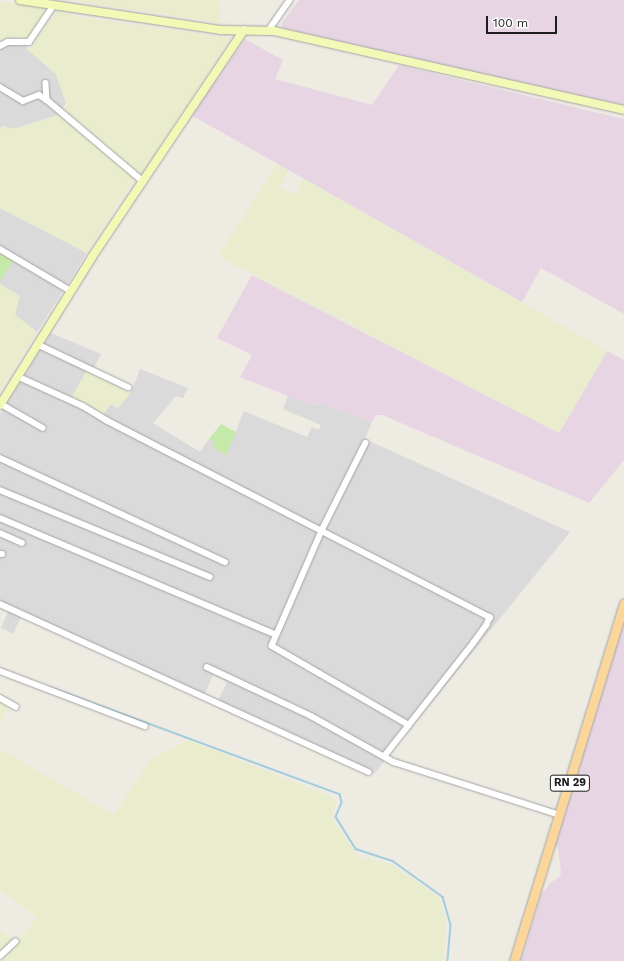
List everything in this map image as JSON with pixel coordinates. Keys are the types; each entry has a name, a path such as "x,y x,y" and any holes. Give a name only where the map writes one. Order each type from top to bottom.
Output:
{"main road":[{"name":"RN 29","path":"514,961 560,816 624,604"}],"street":[{"path":"20,0 220,30 268,31 624,110"},
{"path":"268,31 290,0"},
{"path":"0,46 8,42 29,42 54,4"},
{"path":"43,428 0,405 71,291 244,30"},
{"path":"46,83 47,100"},
{"path":"0,87 23,101 38,95 47,100 143,181"},
{"path":"0,249 71,291"},
{"path":"37,344 128,387"},
{"path":"17,376 83,406 490,617 487,625 385,756"},
{"path":"366,444 322,531 275,634 272,646 280,652 409,725"},
{"path":"0,458 225,562"},
{"path":"0,490 210,577"},
{"path":"0,518 275,634"},
{"path":"0,533 22,543"},
{"path":"0,604 369,772"},
{"path":"207,666 385,756 394,762 560,816"},
{"path":"0,671 145,726"},
{"path":"0,698 16,707"},
{"path":"0,956 15,942"}],"shaded area":[{"path":"299,0 624,0 624,105 494,79 282,28 282,23"},
{"path":"9,38 24,40 28,50 56,74 66,103 58,115 14,129 3,126 0,129 0,43"},
{"path":"245,39 283,60 275,79 372,105 399,65 624,119 624,314 541,268 522,302 191,115"},
{"path":"0,208 87,253 37,332 15,315 0,284"},
{"path":"252,275 559,433 607,351 624,360 624,460 589,503 382,415 376,415 372,422 325,405 308,404 240,377 252,355 217,338"},
{"path":"51,333 101,354 94,368 103,415 111,404 118,408 131,392 140,369 188,388 183,398 176,396 153,423 200,452 209,439 216,443 213,447 226,455 244,411 307,437 312,427 319,430 321,425 283,409 288,396 308,404 325,405 372,422 365,439 570,532 374,774 218,701 227,682 213,675 204,696 22,615 13,634 1,628 9,609 0,605 0,414"},
{"path":"624,604 624,961 521,961 541,895 550,883 559,877 561,873 558,847 554,846 576,779 572,777"}],"green space":[{"path":"72,0 219,0 220,23 89,3"},
{"path":"0,2 50,7 28,38 9,38 0,43"},
{"path":"58,10 80,17 231,38 141,175 64,108 66,103 56,74 28,50"},
{"path":"58,115 134,178 87,253 0,208 0,130 3,126 14,129"},
{"path":"277,164 289,171 280,187 294,195 304,179 607,351 559,433 218,256"},
{"path":"4,253 14,260 0,281 0,255"},
{"path":"0,284 20,296 15,315 37,332 0,390"},
{"path":"87,370 131,392 118,408 111,404 103,415 71,398"},
{"path":"221,424 236,432 226,455 213,447 215,443 209,439"},
{"path":"0,701 9,706 0,722"},
{"path":"189,740 332,797 336,804 331,818 358,856 392,865 439,897 446,924 444,961 0,961 6,957 37,917 0,890 0,749 114,815 151,759"},
{"path":"0,930 13,940 0,952"}],"waterway":[{"path":"50,687 340,794 342,803 336,817 356,849 393,861 443,897 451,925 448,961"}]}
